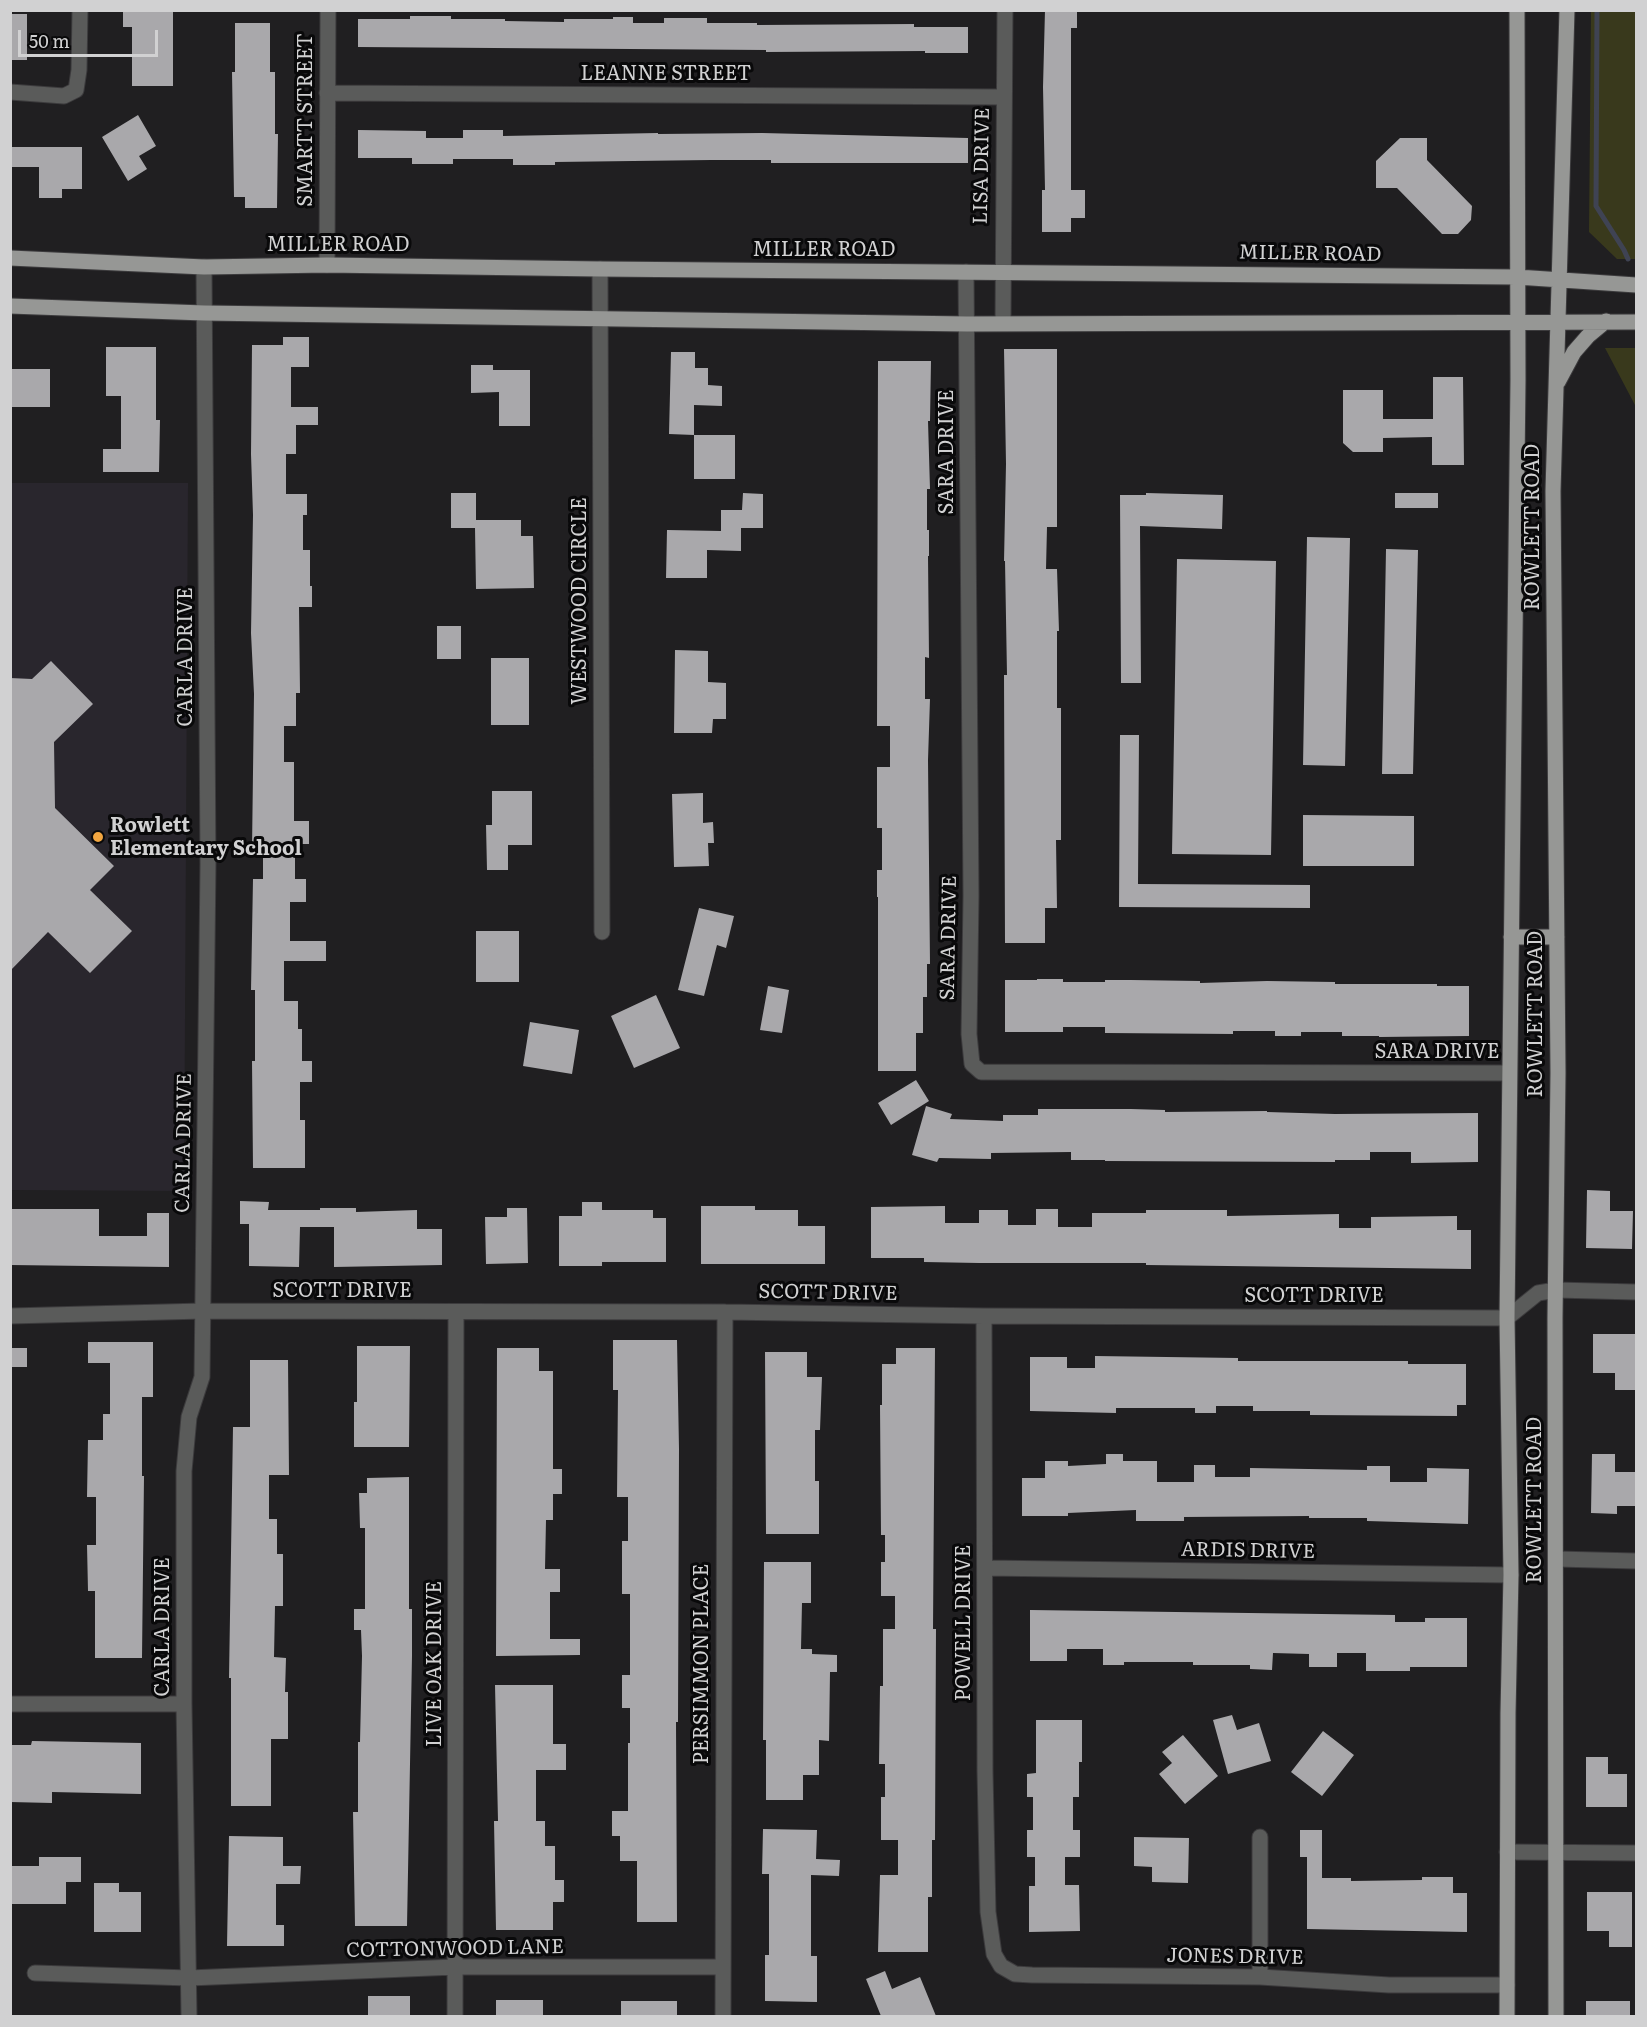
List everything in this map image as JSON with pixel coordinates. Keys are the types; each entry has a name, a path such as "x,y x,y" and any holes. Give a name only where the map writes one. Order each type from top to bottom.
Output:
{"main road":[{"name":"ROWLETT ROAD","path":"1507,2016 1511,1575 1507,1318 1517,322 1517,10"},
{"name":"ROWLETT ROAD","path":"1556,2016 1557,937 1553,491 1567,10"},
{"name":"MILLER ROAD","path":"10,258 204,267 327,265 1517,277 1636,285"},
{"path":"10,306 204,313 967,324 1636,321"},
{"path":"1556,385 1574,352 1606,321"},
{"path":"1511,937 1557,937"}],"street":[{"path":"10,92 64,96 76,90 80,70 80,10"},
{"name":"SMARTT STREET","path":"327,265 328,10"},
{"name":"LISA DRIVE","path":"1003,323 1005,10"},
{"name":"LEANNE STREET","path":"327,93 1004,97"},
{"name":"CARLA DRIVE","path":"189,2016 184,1704 184,1471 189,1417 202,1377 208,864 204,267"},
{"name":"WESTWOOD CIRCLE","path":"600,269 602,932"},
{"name":"SARA DRIVE","path":"966,272 971,885 969,1034 972,1064 981,1071 1509,1073"},
{"path":"1507,1318 1538,1293 1556,1290 1636,1292"},
{"name":"SCOTT DRIVE","path":"10,1316 203,1311 725,1312 984,1316 1507,1318"},
{"name":"PERSIMMON PLACE","path":"723,2016 725,1312"},
{"name":"LIVE OAK DRIVE","path":"455,2016 456,1313"},
{"name":"POWELL DRIVE","path":"984,1316 985,1771 988,1912 991,1930"},
{"path":"1557,1559 1636,1561"},
{"name":"ARDIS DRIVE","path":"985,1568 1511,1575"},
{"path":"10,1704 184,1704"},
{"path":"1260,1838 1260,1977"},
{"path":"1507,1852 1636,1853"},
{"name":"JONES DRIVE","path":"991,1930 994,1954 1001,1966 1015,1974 1260,1977 1389,1985 1507,1985"},
{"name":"COTTONWOOD LANE","path":"35,1973 189,1978 455,1967 723,1967"}],"shaded area":[{"path":"1591,11 1636,11 1636,259 1617,259 1589,232"},
{"path":"1605,348 1636,348 1636,407"},
{"name":"Rowlett Elementary School","path":"11,483 188,483 184,1191 11,1190"}],"building":[{"path":"123,10 173,10 173,86 132,86 132,27 123,27"},
{"path":"1045,10 1077,10 1077,28 1071,28 1071,190 1085,190 1085,218 1071,218 1071,232 1042,232 1042,190 1045,190 1043,87"},
{"path":"10,14 27,14 27,60 10,60"},
{"path":"410,16 564,22 564,19 633,17 633,23 664,23 664,18 707,18 707,23 757,23 757,25 914,24 914,27 968,27 968,53 358,47 358,19 410,19"},
{"path":"235,23 270,23 270,72 275,72 275,134 278,134 277,208 245,208 245,197 234,197 232,72 235,72"},
{"path":"138,115 156,146 139,156 147,169 128,181 102,137"},
{"path":"358,130 426,131 426,138 463,138 463,130 503,130 503,136 762,133 968,138 968,163 771,163 771,160 711,160 555,162 555,165 513,165 513,159 453,159 453,164 412,164 412,158 358,158"},
{"path":"1400,138 1427,138 1427,160 1472,206 1471,220 1458,234 1442,234 1397,188 1376,188 1376,161"},
{"path":"10,147 82,147 82,189 62,189 62,198 39,198 39,167 10,167"},
{"path":"283,337 309,337 309,367 291,367 291,407 318,407 318,425 296,425 296,454 286,454 286,494 307,494 307,515 303,515 303,550 310,550 310,586 312,586 312,607 299,607 300,693 296,693 296,726 284,726 284,762 294,762 294,821 309,821 309,844 295,844 295,879 306,879 306,902 290,902 290,941 326,941 326,961 284,961 284,1001 298,1001 298,1029 302,1029 302,1061 312,1061 312,1082 300,1082 300,1120 305,1120 305,1168 253,1168 252,1061 255,1061 255,990 251,990 253,879 263,879 263,849 252,849 254,694 251,633 252,345 283,345"},
{"path":"106,347 156,347 156,420 160,420 159,472 103,472 103,449 121,449 121,396 106,396"},
{"path":"1004,349 1057,349 1057,527 1047,527 1046,569 1057,569 1059,631 1057,631 1057,708 1061,708 1061,840 1056,840 1057,908 1045,908 1045,943 1005,943 1004,675 1007,675 1004,561 1006,464"},
{"path":"671,352 695,352 695,368 708,368 708,385 722,386 722,406 694,405 694,435 669,434"},
{"path":"878,361 931,361 930,421 928,421 930,489 927,489 929,658 925,657 925,699 930,699 928,760 930,964 927,964 927,997 923,997 923,1033 916,1033 916,1071 878,1071 877,870 882,870 882,828 877,828 877,767 890,767 890,726 877,726"},
{"path":"471,365 493,365 493,370 530,370 530,426 499,426 499,392 471,393"},
{"path":"10,369 50,369 50,407 10,407"},
{"path":"1433,377 1463,377 1464,465 1432,465 1432,437 1383,438 1383,452 1353,452 1343,443 1343,390 1383,390 1383,419 1433,419"},
{"path":"694,435 735,435 735,479 694,479"},
{"path":"451,493 476,493 476,520 521,520 521,536 533,536 534,588 476,589 475,528 451,528"},
{"path":"743,493 763,494 763,528 741,528 741,551 707,550 707,578 666,578 667,530 721,531 721,510 742,510"},
{"path":"1146,493 1223,495 1222,529 1140,526 1141,683 1121,683 1120,495 1146,495"},
{"path":"1395,493 1438,493 1438,508 1395,508"},
{"path":"1307,537 1350,538 1345,766 1303,765"},
{"path":"1386,549 1418,550 1413,774 1382,774"},
{"path":"1177,559 1276,561 1271,855 1172,854"},
{"path":"437,626 461,626 461,659 437,659"},
{"path":"675,650 708,651 708,682 726,683 726,719 713,719 712,733 674,733"},
{"path":"491,658 529,658 529,725 491,725"},
{"path":"51,661 93,704 54,742 55,808 114,866 90,890 132,931 90,973 48,932 10,971 10,678 32,679"},
{"path":"1120,735 1139,735 1138,884 1310,885 1310,908 1119,907"},
{"path":"492,791 532,791 532,845 508,845 508,870 487,870 486,825 492,825"},
{"path":"703,793 703,823 713,822 714,843 708,843 709,866 674,867 672,794"},
{"path":"1303,815 1414,816 1414,866 1303,866"},
{"path":"699,908 734,916 726,948 717,945 704,996 678,990"},
{"path":"476,931 519,931 519,982 476,982"},
{"path":"1063,979 1063,982 1267,981 1469,986 1469,1036 1379,1037 1342,1036 1342,1032 1301,1032 1301,1036 1275,1036 1275,1031 1233,1031 1233,1034 1105,1033 1105,1027 1063,1027 1063,1032 1005,1032 1005,980"},
{"path":"768,986 789,990 782,1033 760,1030"},
{"path":"656,995 680,1048 634,1068 611,1016"},
{"path":"530,1022 579,1030 572,1074 523,1066"},
{"path":"916,1080 929,1101 891,1125 878,1103"},
{"path":"926,1106 952,1114 950,1119 1003,1121 1003,1115 1038,1115 1038,1109 1131,1109 1165,1110 1165,1112 1267,1111 1335,1114 1478,1113 1478,1162 1411,1163 1411,1152 1370,1152 1370,1160 1335,1160 1335,1162 1071,1160 1071,1152 991,1153 991,1159 939,1158 937,1162 912,1155"},
{"path":"1587,1190 1610,1191 1610,1211 1633,1211 1632,1249 1586,1248"},
{"path":"240,1201 269,1202 268,1210 356,1208 356,1212 417,1210 417,1229 442,1229 442,1265 334,1267 334,1227 300,1227 299,1267 249,1266 249,1224 240,1224"},
{"path":"582,1202 602,1202 602,1210 653,1210 653,1218 666,1218 666,1262 602,1262 602,1266 559,1266 559,1216 582,1216"},
{"path":"701,1206 755,1206 755,1210 798,1210 798,1226 825,1226 825,1264 701,1264"},
{"path":"945,1206 945,1223 979,1223 979,1210 1008,1210 1008,1225 1036,1225 1036,1209 1058,1209 1058,1227 1092,1227 1092,1213 1146,1213 1146,1210 1227,1210 1227,1216 1339,1214 1339,1228 1371,1228 1371,1217 1457,1216 1457,1230 1471,1230 1471,1269 1146,1265 1146,1263 924,1262 924,1258 871,1258 871,1207"},
{"path":"507,1208 527,1208 528,1263 486,1264 485,1217 507,1217"},
{"path":"10,1209 99,1209 99,1236 147,1236 147,1213 169,1213 169,1267 10,1265"},
{"path":"1593,1334 1636,1334 1636,1390 1615,1390 1615,1373 1593,1373"},
{"path":"613,1340 677,1340 679,1449 678,1722 676,1722 677,1922 637,1922 637,1861 620,1861 620,1836 612,1836 612,1811 628,1811 628,1743 630,1743 630,1708 622,1708 622,1675 630,1675 630,1594 622,1594 622,1541 628,1541 628,1497 617,1497 618,1390 613,1390"},
{"path":"88,1342 153,1342 153,1397 142,1397 142,1476 144,1476 142,1658 95,1658 95,1591 88,1591 87,1545 96,1545 96,1497 87,1497 88,1440 103,1440 103,1414 110,1414 110,1363 88,1363"},
{"path":"357,1346 410,1346 409,1447 354,1447"},
{"path":"10,1348 27,1348 27,1367 10,1367"},
{"path":"497,1348 539,1348 539,1371 553,1371 553,1469 562,1469 562,1494 553,1494 553,1520 546,1520 545,1569 560,1569 560,1592 550,1592 550,1639 580,1639 580,1655 496,1656"},
{"path":"896,1348 935,1348 933,1629 936,1629 935,1840 932,1840 932,1897 928,1897 928,1952 878,1952 880,1875 898,1875 898,1840 881,1840 881,1797 885,1797 885,1764 879,1764 883,1629 895,1629 895,1596 881,1596 881,1562 885,1562 885,1535 881,1535 880,1405 882,1405 882,1364 896,1364"},
{"path":"765,1352 807,1352 807,1377 822,1377 820,1430 815,1430 815,1481 819,1481 819,1534 766,1534"},
{"path":"1095,1356 1238,1358 1238,1361 1408,1361 1408,1364 1466,1364 1466,1405 1457,1405 1457,1416 1310,1415 1310,1411 1253,1411 1253,1406 1216,1406 1216,1413 1195,1413 1195,1408 1116,1408 1116,1413 1030,1411 1030,1357 1067,1357 1067,1368 1095,1368"},
{"path":"250,1360 288,1360 289,1475 269,1475 269,1519 277,1519 277,1554 283,1554 283,1606 275,1606 274,1657 286,1658 285,1692 288,1692 288,1739 271,1739 271,1806 231,1806 231,1678 229,1678 233,1427 250,1427"},
{"path":"1106,1454 1123,1454 1123,1461 1157,1461 1157,1482 1194,1482 1194,1465 1215,1465 1215,1477 1250,1477 1250,1468 1367,1470 1367,1466 1390,1466 1390,1482 1427,1482 1427,1468 1469,1469 1468,1524 1367,1521 1367,1518 1309,1518 1309,1516 1184,1517 1184,1521 1136,1521 1136,1510 1068,1513 1068,1516 1022,1516 1022,1478 1045,1478 1045,1461 1068,1461 1068,1466 1106,1464"},
{"path":"1592,1454 1615,1454 1615,1472 1636,1472 1636,1506 1617,1506 1617,1514 1591,1513"},
{"path":"409,1477 409,1609 412,1609 412,1656 407,1926 355,1926 353,1812 358,1812 362,1656 361,1630 354,1630 354,1609 365,1609 365,1528 360,1528 359,1493 367,1493 367,1478"},
{"path":"764,1562 811,1562 811,1603 802,1603 801,1649 812,1649 812,1654 837,1655 837,1672 830,1672 829,1741 819,1740 819,1775 803,1775 803,1800 766,1800 766,1740 763,1740"},
{"path":"1030,1610 1395,1615 1395,1622 1425,1622 1425,1618 1467,1618 1467,1667 1410,1667 1410,1671 1366,1671 1366,1653 1337,1653 1337,1667 1309,1667 1309,1654 1273,1653 1272,1670 1250,1669 1250,1665 1193,1665 1193,1662 1124,1662 1124,1665 1103,1665 1103,1649 1067,1649 1067,1661 1030,1661"},
{"path":"495,1685 553,1685 553,1744 566,1744 566,1770 536,1770 536,1821 545,1821 545,1846 555,1846 555,1880 564,1880 564,1902 553,1902 553,1930 496,1930 494,1821 498,1821"},
{"path":"1232,1715 1237,1730 1259,1723 1271,1761 1228,1774 1213,1720"},
{"path":"1036,1720 1082,1720 1079,1797 1073,1797 1073,1830 1080,1830 1080,1857 1065,1857 1065,1885 1079,1885 1080,1931 1029,1932 1029,1886 1035,1886 1035,1857 1027,1857 1027,1830 1033,1830 1033,1797 1027,1797 1027,1774 1036,1773"},
{"path":"1323,1731 1354,1755 1322,1796 1291,1772"},
{"path":"1183,1735 1218,1776 1185,1804 1159,1774 1172,1763 1162,1752"},
{"path":"32,1741 141,1743 141,1794 52,1792 52,1803 10,1802 10,1745 31,1745"},
{"path":"1586,1757 1608,1757 1608,1774 1627,1774 1627,1807 1586,1807"},
{"path":"763,1829 817,1830 816,1859 840,1860 839,1876 811,1875 811,1956 817,1956 817,2002 765,2001 765,1955 769,1955 769,1874 762,1874"},
{"path":"1300,1830 1322,1830 1322,1878 1351,1878 1351,1881 1453,1877 1453,1893 1467,1893 1467,1932 1307,1929 1307,1857 1300,1857"},
{"path":"229,1836 283,1837 283,1866 301,1866 300,1884 276,1884 276,1925 284,1925 284,1946 227,1946"},
{"path":"1134,1837 1189,1838 1188,1883 1152,1882 1152,1867 1134,1866"},
{"path":"39,1857 81,1857 81,1882 66,1882 66,1904 11,1904 11,1866 39,1866"},
{"path":"94,1883 119,1883 119,1892 141,1892 141,1932 94,1932"},
{"path":"1587,1892 1632,1892 1632,1947 1609,1947 1609,1931 1587,1931"},
{"path":"885,1971 892,1989 920,1977 936,2016 881,2016 866,1979"},
{"path":"368,1996 410,1996 410,2016 368,2016"},
{"path":"496,2000 543,2000 543,2016 496,2016"},
{"path":"621,2001 677,2001 677,2016 621,2016"},
{"path":"1586,2001 1630,2001 1630,2016 1586,2016"}],"waterway":[{"path":"1597,10 1596,206 1628,259"}],"place":[{"name":"Rowlett Elementary School","path":"98,837"}]}
